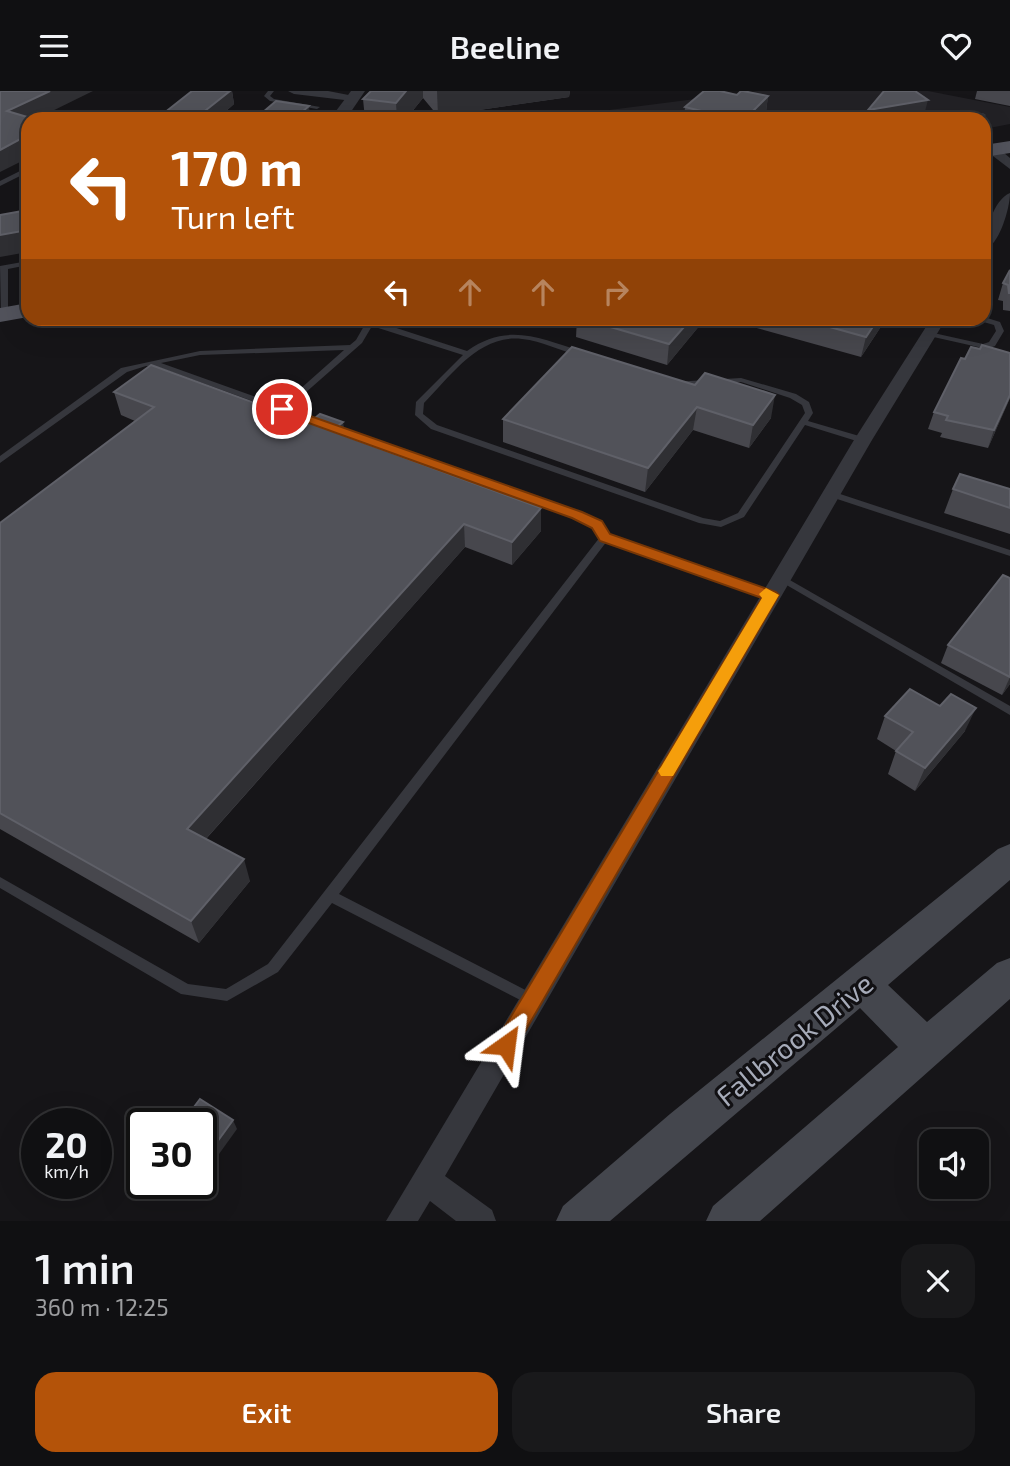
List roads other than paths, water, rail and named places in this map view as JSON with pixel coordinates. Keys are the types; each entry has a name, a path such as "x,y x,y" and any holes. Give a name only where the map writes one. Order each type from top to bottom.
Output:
{"main road":[{"name":"Fallbrook Drive","path":"578,1221 675,1135 936,925 1010,859"},
{"path":"728,1221 1010,975"},
{"path":"862,984 926,1048"}],"street":[{"path":"294,91 356,94"},
{"path":"343,112 356,94"},
{"path":"995,150 1010,165"},
{"path":"991,233 1010,197"},
{"path":"401,1221 863,440 934,326"},
{"path":"426,1180 481,1221"}],"lane":[{"path":"271,91 267,96 272,100 317,107"},
{"path":"0,184 21,173"},
{"path":"11,313 2,267 21,264"},
{"path":"934,326 984,347 992,344 1000,331 997,324 991,322"},
{"path":"282,409 352,348 368,326"},
{"path":"387,326 468,354"},
{"path":"587,357 513,335 482,342 420,402 419,415 434,427 702,521 721,524 741,515 809,413 806,404 793,396 741,380 728,378 686,384 668,382"},
{"path":"0,460 124,370 200,353 352,348"},
{"path":"146,365 162,366 577,515 597,524 605,537 776,587 1010,711"},
{"path":"803,422 863,440"},
{"path":"831,494 1010,552"},
{"path":"0,882 186,990 227,995 273,968 605,537"},
{"path":"330,896 532,1000"}]}
